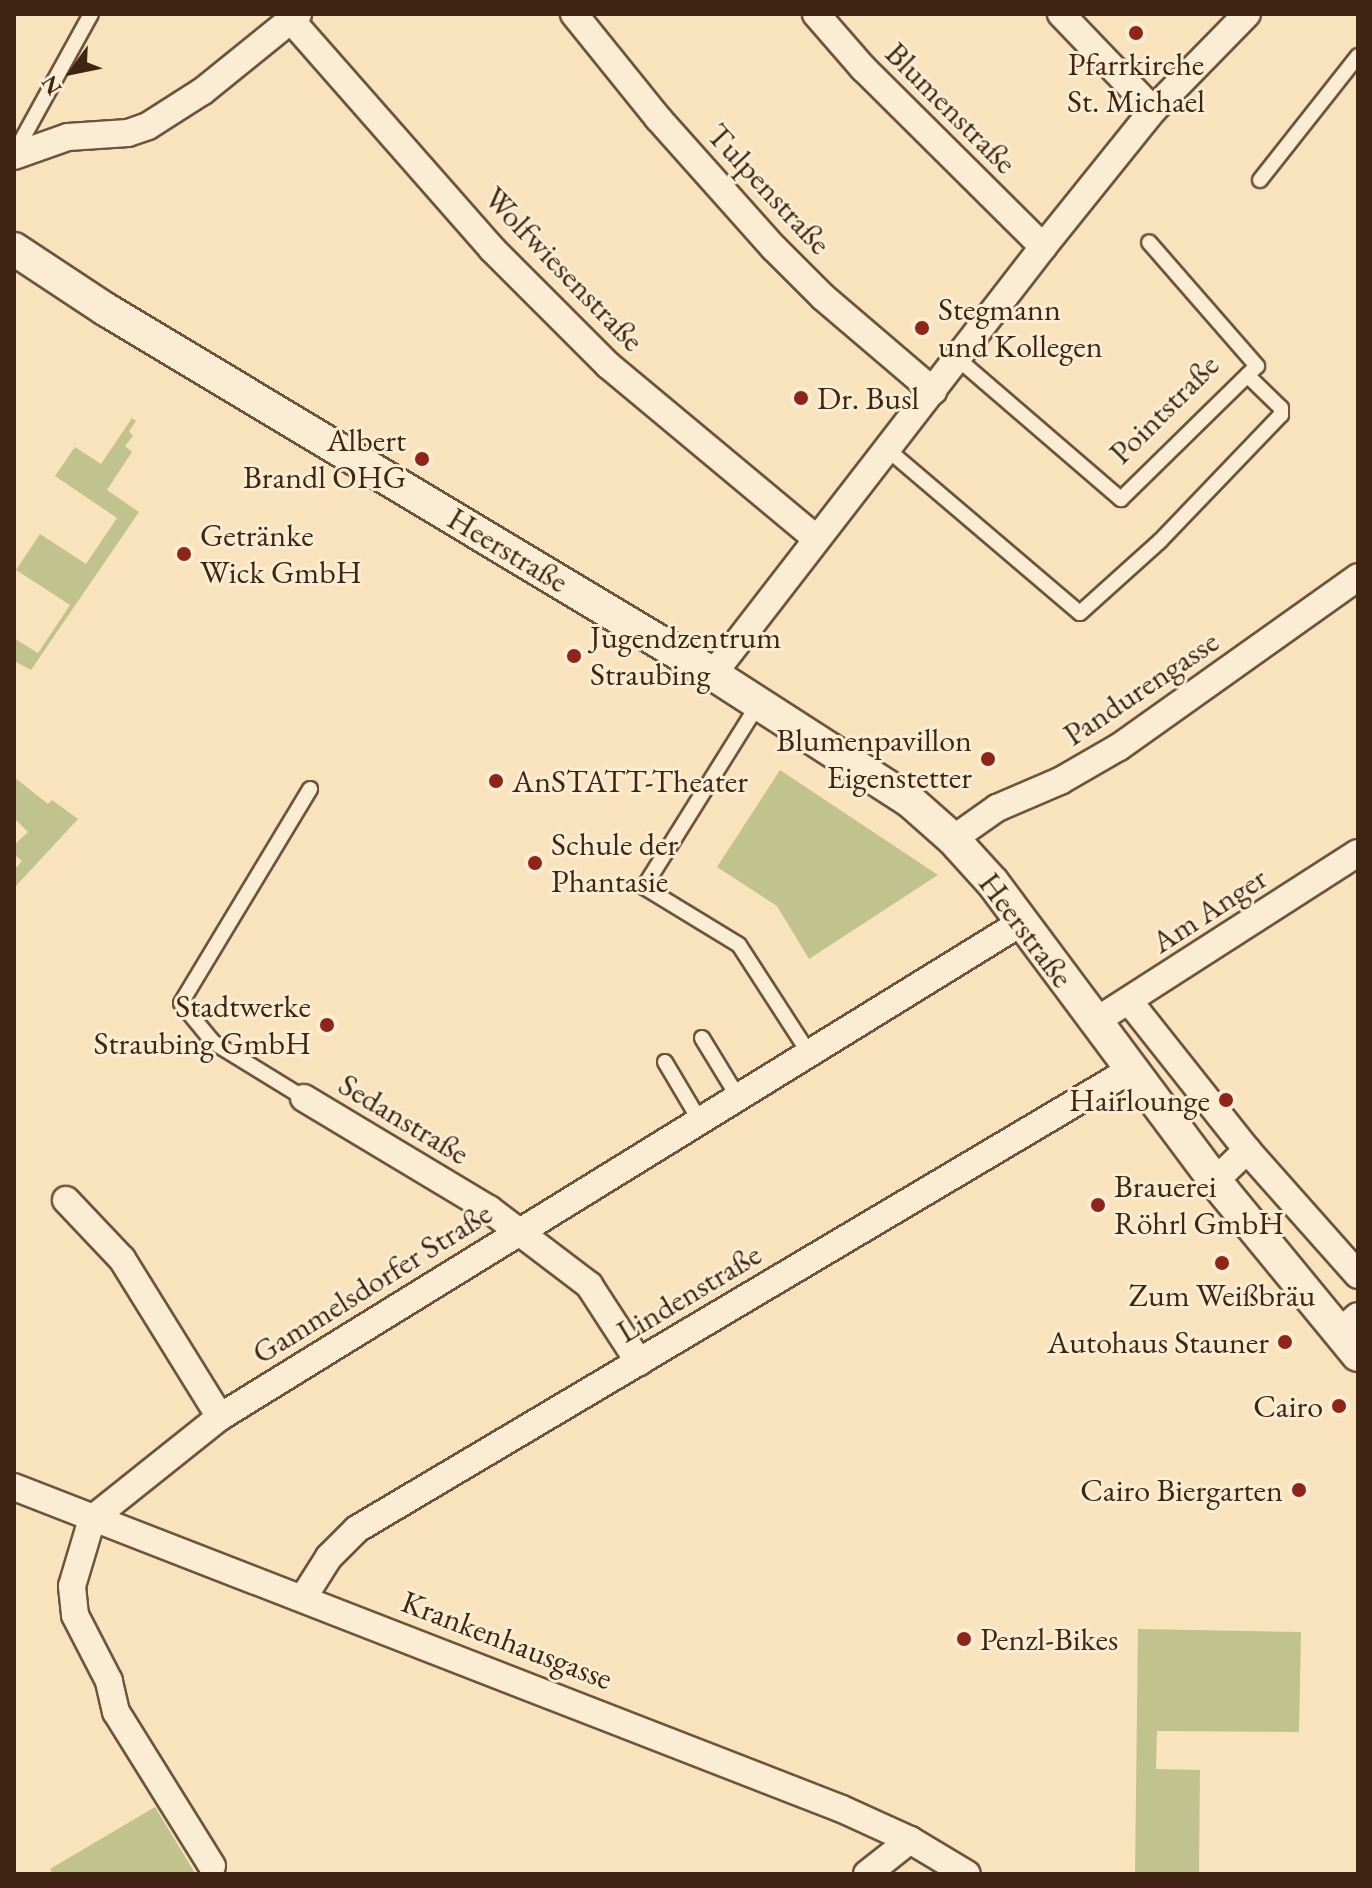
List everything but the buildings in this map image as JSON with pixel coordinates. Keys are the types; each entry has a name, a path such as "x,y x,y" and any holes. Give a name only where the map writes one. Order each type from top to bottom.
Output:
{"street":[{"name":"Tulpenstraße","path":"574,14 658,118 774,248 833,306 933,391"},
{"name":"Blumenstraße","path":"816,14 874,80 1043,247"},
{"path":"1061,14 1153,110"},
{"path":"713,674 1043,247 1153,110 1247,14"},
{"path":"14,155 68,137 128,133 148,126 203,91 295,17"},
{"name":"Wolfwiesenstraße","path":"295,17 492,249 608,365 816,538"},
{"name":"Heerstraße","path":"14,249 105,309 713,674 886,782 953,839 1022,922 1215,1181 1352,1335"},
{"name":"Pandurengasse","path":"953,839 997,808 1060,781 1119,747 1358,577"},
{"name":"Am Anger","path":"1096,1021 1358,853"},
{"name":"Gammelsdorfer Straße","path":"92,1519 220,1417 1022,922"},
{"path":"1129,1001 1247,1150 1358,1275"},
{"name":"Lindenstraße","path":"303,1598 329,1557 357,1529 1132,1069"},
{"name":"Sedanstraße","path":"304,1098 489,1209 589,1285 639,1362"},
{"path":"1215,1181 1247,1150"},
{"path":"66,1200 122,1259 220,1417"},
{"name":"Krankenhausgasse","path":"14,1487 842,1809 910,1840 967,1874"},
{"path":"92,1519 72,1586 75,1615 109,1681 116,1712 212,1866"},
{"path":"867,1874 910,1840"}],"lane":[{"path":"14,155 91,14"},
{"path":"1260,180 1358,56"},
{"name":"Pointstraße","path":"958,359 1121,499 1257,366 1149,242"},
{"path":"887,449 1080,613 1160,541 1281,415 1281,408 1247,375"},
{"path":"759,703 644,887 739,945 809,1053"},
{"path":"304,1098 213,1042 181,1003 310,789"},
{"path":"702,1038 738,1097"},
{"path":"665,1062 700,1121"}],"green space":[{"path":"132,418 136,421 129,431 133,436 125,446 132,452 107,490 139,512 31,670 14,661 14,638 38,653 70,605 16,570 40,534 86,564 117,518 55,476 75,447 101,464"},
{"path":"780,770 938,875 809,959 777,906 717,867"},
{"path":"14,777 48,804 52,800 78,819 14,888 14,870 22,861 14,854 14,845 28,832 14,818"},
{"path":"1138,1629 1301,1632 1299,1732 1157,1731 1156,1769 1200,1770 1199,1874 1135,1874"},
{"path":"155,1807 195,1873 53,1874 50,1869"}],"place":[{"name":"Pfarrkirche St. Michael","path":"1136,33"},
{"name":"Stegmann und Kollegen","path":"922,328"},
{"name":"Dr. Busl","path":"801,398"},
{"name":"Albert Brandl OHG","path":"422,459"},
{"name":"Getränke Wick GmbH","path":"184,554"},
{"name":"Jugendzentrum Straubing","path":"574,656"},
{"name":"Blumenpavillon Eigenstetter","path":"988,759"},
{"name":"AnSTATT-Theater","path":"496,781"},
{"name":"Schule der Phantasie","path":"535,863"},
{"name":"Stadtwerke Straubing GmbH","path":"327,1025"},
{"name":"Hairlounge","path":"1226,1100"},
{"name":"Brauerei Röhrl GmbH","path":"1098,1205"},
{"name":"Zum Weißbräu","path":"1222,1263"},
{"name":"Autohaus Stauner","path":"1285,1342"},
{"name":"Cairo","path":"1339,1406"},
{"name":"Cairo Biergarten","path":"1299,1490"},
{"name":"Penzl-Bikes","path":"964,1639"}]}
